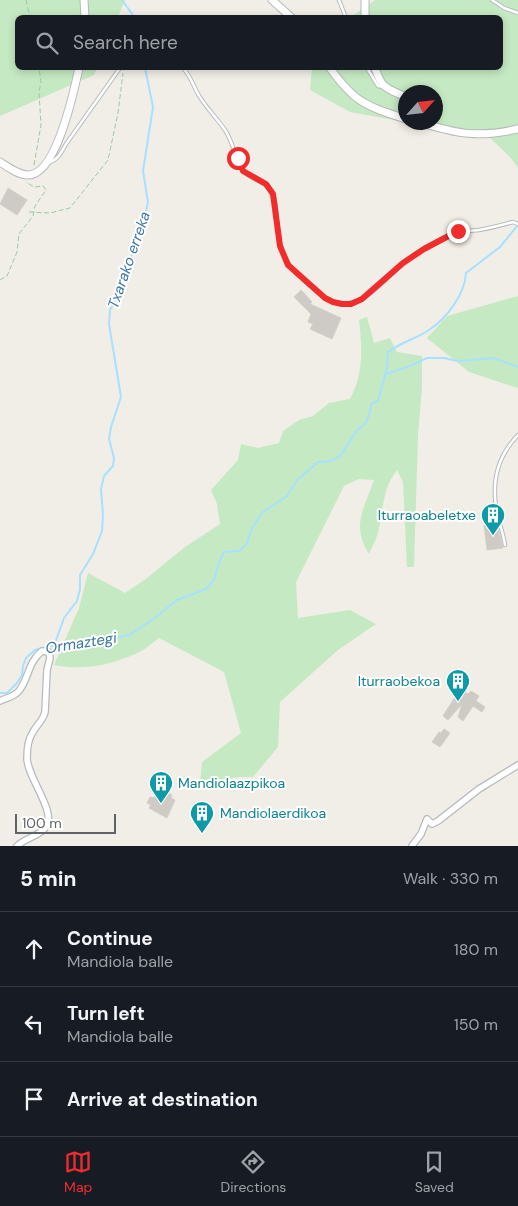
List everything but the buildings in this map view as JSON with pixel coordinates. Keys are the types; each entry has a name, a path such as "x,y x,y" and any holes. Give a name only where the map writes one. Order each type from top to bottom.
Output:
{"street":[{"path":"84,0 85,15"},
{"path":"272,0 289,15"},
{"path":"365,0 365,15"},
{"path":"0,162 17,172 29,175 38,172 47,164 65,123 78,70"},
{"path":"332,70 356,99 366,105 398,115"},
{"path":"376,70 380,82 385,87 398,93"},
{"path":"443,129 458,133 486,135 518,129"},
{"path":"0,701 17,693 31,663 37,655 42,650 48,652 50,658 47,670 45,712 43,719 30,736 26,760 32,778 47,809 49,820 43,830 17,846"},
{"path":"412,846 427,819 432,824 438,821 480,789 518,765"}],"lane":[{"path":"339,0 345,15"},
{"path":"492,0 504,8 518,13"},
{"path":"47,164 55,161 60,156 66,144 119,70"},
{"path":"186,70 209,112 227,133 243,171 266,184 273,194 280,246 288,265 325,298 333,302 351,304 362,299 403,263 458,231 479,230 513,222 518,224"},
{"path":"368,70 378,86 385,87"},
{"path":"505,545 503,529 496,508 495,478 505,452 518,435"}],"path":[{"path":"26,0 29,15"},
{"path":"29,212 50,212 70,208 108,160 118,113 124,70"}],"green space":[{"path":"0,0 125,0 119,15 15,15 15,70 96,70 94,75 0,116"},
{"path":"375,0 518,0 518,168 511,158 490,138 443,126 443,85 398,85 398,121 350,112 310,90 312,70 503,70 503,15 354,15"},
{"path":"518,296 518,388 469,372 427,338 447,316"},
{"path":"367,317 374,343 390,338 397,352 422,356 414,567 407,567 403,482 397,470 385,495 379,531 369,554 364,544 360,525 363,509 374,480 359,479 344,486 296,582 298,618 350,610 376,624 338,650 280,702 278,747 253,777 239,777 200,784 202,762 241,733 224,672 159,638 140,652 107,664 86,667 54,665 79,608 88,573 125,593 185,547 220,524 217,504 211,490 238,460 241,444 258,448 279,443 283,431 299,420 313,416 329,403 350,399 355,390 360,370 361,340 359,320"}],"waterway":[{"name":"Txarako erreka","path":"122,0 133,15"},
{"name":"Txarako erreka","path":"54,646 64,618 77,601 80,589 80,575 93,554 102,531 101,489 104,476 113,466 114,458 109,439 121,397 109,324 110,310 124,284 148,202 143,171 153,107 145,70"},
{"name":"Ormaztegi","path":"0,693 7,693 17,683 22,675 26,658 35,650 93,639 114,639 131,634 177,600 206,589 214,580 224,552 239,551 246,545 252,528 263,512 287,496 297,480 318,462 326,462 337,458 345,450 355,433 366,422 372,403 378,401 387,368 388,352 436,325 459,297 466,273 500,247 518,225"},
{"path":"386,374 427,358 444,358 458,361 494,358 518,367"}],"place":[{"name":"Iturraoabeletxe","path":"493,536"},
{"name":"Iturraobekoa","path":"458,702"},
{"name":"Mandiolaazpikoa","path":"161,804"},
{"name":"Mandiolaerdikoa","path":"202,834"}],"route":[{"path":"238,158 243,171 266,184 273,194 280,246 288,265 325,298 333,302 342,304 356,303 403,263 424,249 458,231"}]}
